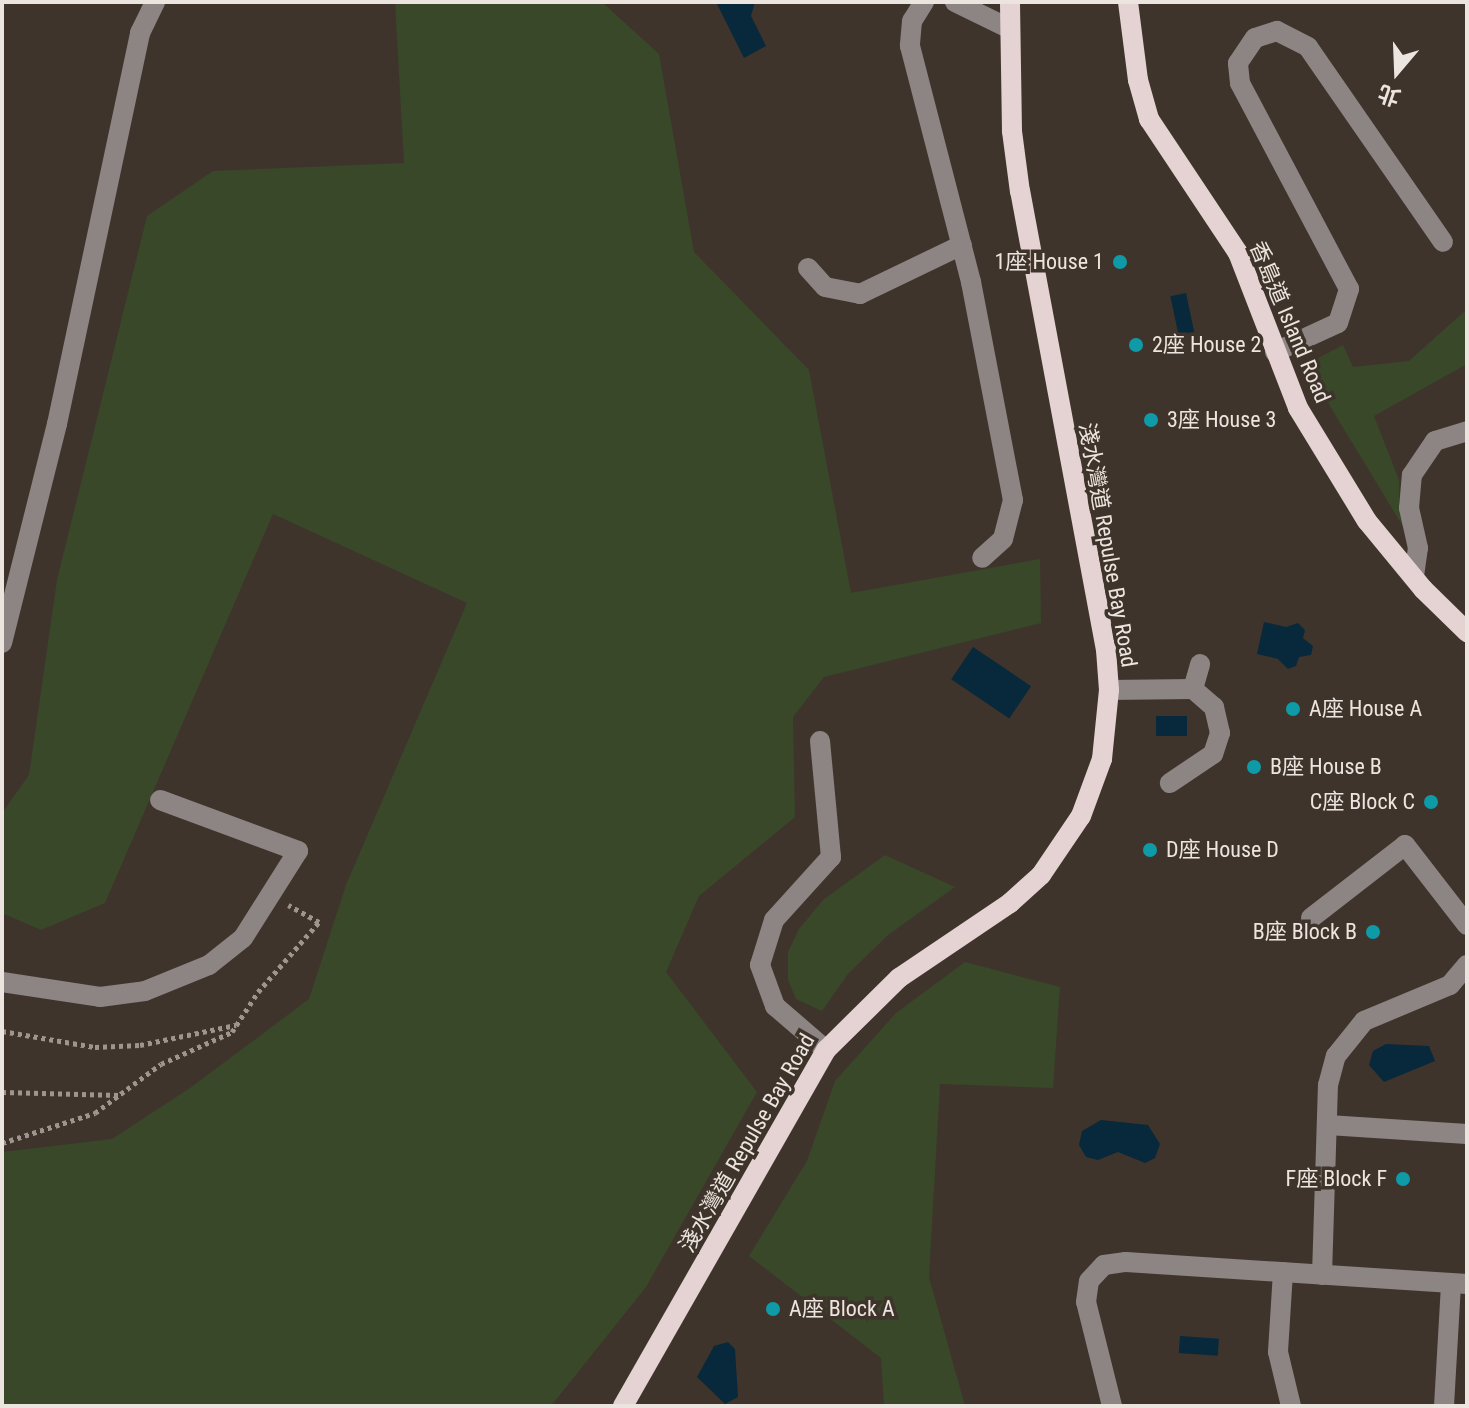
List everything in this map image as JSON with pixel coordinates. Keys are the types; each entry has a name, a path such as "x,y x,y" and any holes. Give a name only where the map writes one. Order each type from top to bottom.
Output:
{"main road":[{"name":"淺水灣道 Repulse Bay Road","path":"623,1406 826,1050 890,985 1010,903 1056,857 1096,779 1109,690 1106,650 1027,240 1012,131 1010,2"},
{"name":"香島道 Island Road","path":"1128,2 1138,80 1149,119 1238,253 1298,408 1352,496 1414,576 1467,632"}],"street":[{"path":"2,643 29,522 57,424 140,33 155,2"},
{"path":"924,2 912,21 910,46 971,282 1013,500 1003,539 982,558"},
{"path":"955,2 1010,29"},
{"path":"1275,352 1338,323 1349,289 1240,83 1238,63 1255,38 1277,31 1308,47 1443,242"},
{"path":"808,268 825,287 860,294 962,245"},
{"path":"1414,576 1418,548 1409,508 1412,475 1435,441 1467,431"},
{"path":"1193,689 1200,664"},
{"path":"1109,690 1193,689 1214,707 1218,744 1205,762 1170,783"},
{"path":"820,741 831,857 774,920 760,965 775,1006 826,1050"},
{"path":"2,982 100,997 145,991 186,977 229,953 273,897 298,851 160,800"},
{"path":"1311,918 1405,845 1467,925"},
{"path":"1322,1275 1331,1071 1353,1031 1378,1013 1450,985 1467,965"},
{"path":"1328,1125 1467,1134"},
{"path":"1112,1406 1086,1302 1089,1281 1104,1265 1126,1262 1459,1283 1444,1406"},
{"path":"1283,1272 1278,1352 1291,1406"}],"path":[{"path":"2,1143 95,1113 161,1064 236,1025 319,922 273,897"},
{"path":"2,1031 95,1047 140,1045 236,1025"},
{"path":"2,1092 119,1095"}],"green space":[{"path":"395,2 602,2 659,54 694,252 809,370 851,593 1040,559 1041,623 824,677 793,717 795,817 699,896 666,972 757,1092 646,1287 551,1406 2,1406 2,1152 112,1139 190,1088 309,999 346,885 467,603 273,514 105,903 41,930 2,913 2,813 29,775 57,580 147,216 213,171 404,163"},
{"path":"1467,309 1467,364 1374,416 1399,480 1399,509 1410,538 1305,365 1343,345 1353,367 1409,361"},
{"path":"885,855 955,887 888,935 848,974 822,1011 796,999 788,980 788,952 799,929 823,900"},
{"path":"965,962 1060,987 1053,1088 940,1084 929,1277 965,1406 884,1406 881,1358 749,1256 807,1161 835,1081 896,1013"}],"water":[{"path":"716,2 755,2 751,16 766,46 744,58"},
{"path":"1186,293 1194,332 1179,335 1170,296"},
{"path":"1264,622 1286,627 1298,623 1305,630 1303,638 1313,646 1311,655 1299,657 1296,666 1288,669 1278,659 1257,654"},
{"path":"973,647 1031,686 1009,718 951,679"},
{"path":"1156,716 1187,716 1187,736 1156,736"},
{"path":"1386,1044 1429,1046 1435,1061 1384,1082 1369,1065 1373,1051"},
{"path":"1101,1120 1148,1125 1160,1144 1155,1158 1145,1163 1118,1152 1098,1160 1086,1157 1079,1145 1082,1131"},
{"path":"1180,1336 1219,1339 1218,1356 1179,1353"},
{"path":"728,1342 735,1349 738,1397 725,1404 697,1377 714,1346"}],"place":[{"name":"1座 House 1","path":"1120,262"},
{"name":"2座 House 2","path":"1136,345"},
{"name":"3座 House 3","path":"1151,420"},
{"name":"A座 House A","path":"1293,709"},
{"name":"B座 House B","path":"1254,767"},
{"name":"C座 Block C","path":"1431,802"},
{"name":"D座 House D","path":"1150,850"},
{"name":"B座 Block B","path":"1373,932"},
{"name":"F座 Block F","path":"1403,1179"},
{"name":"A座 Block A","path":"773,1309"}]}
